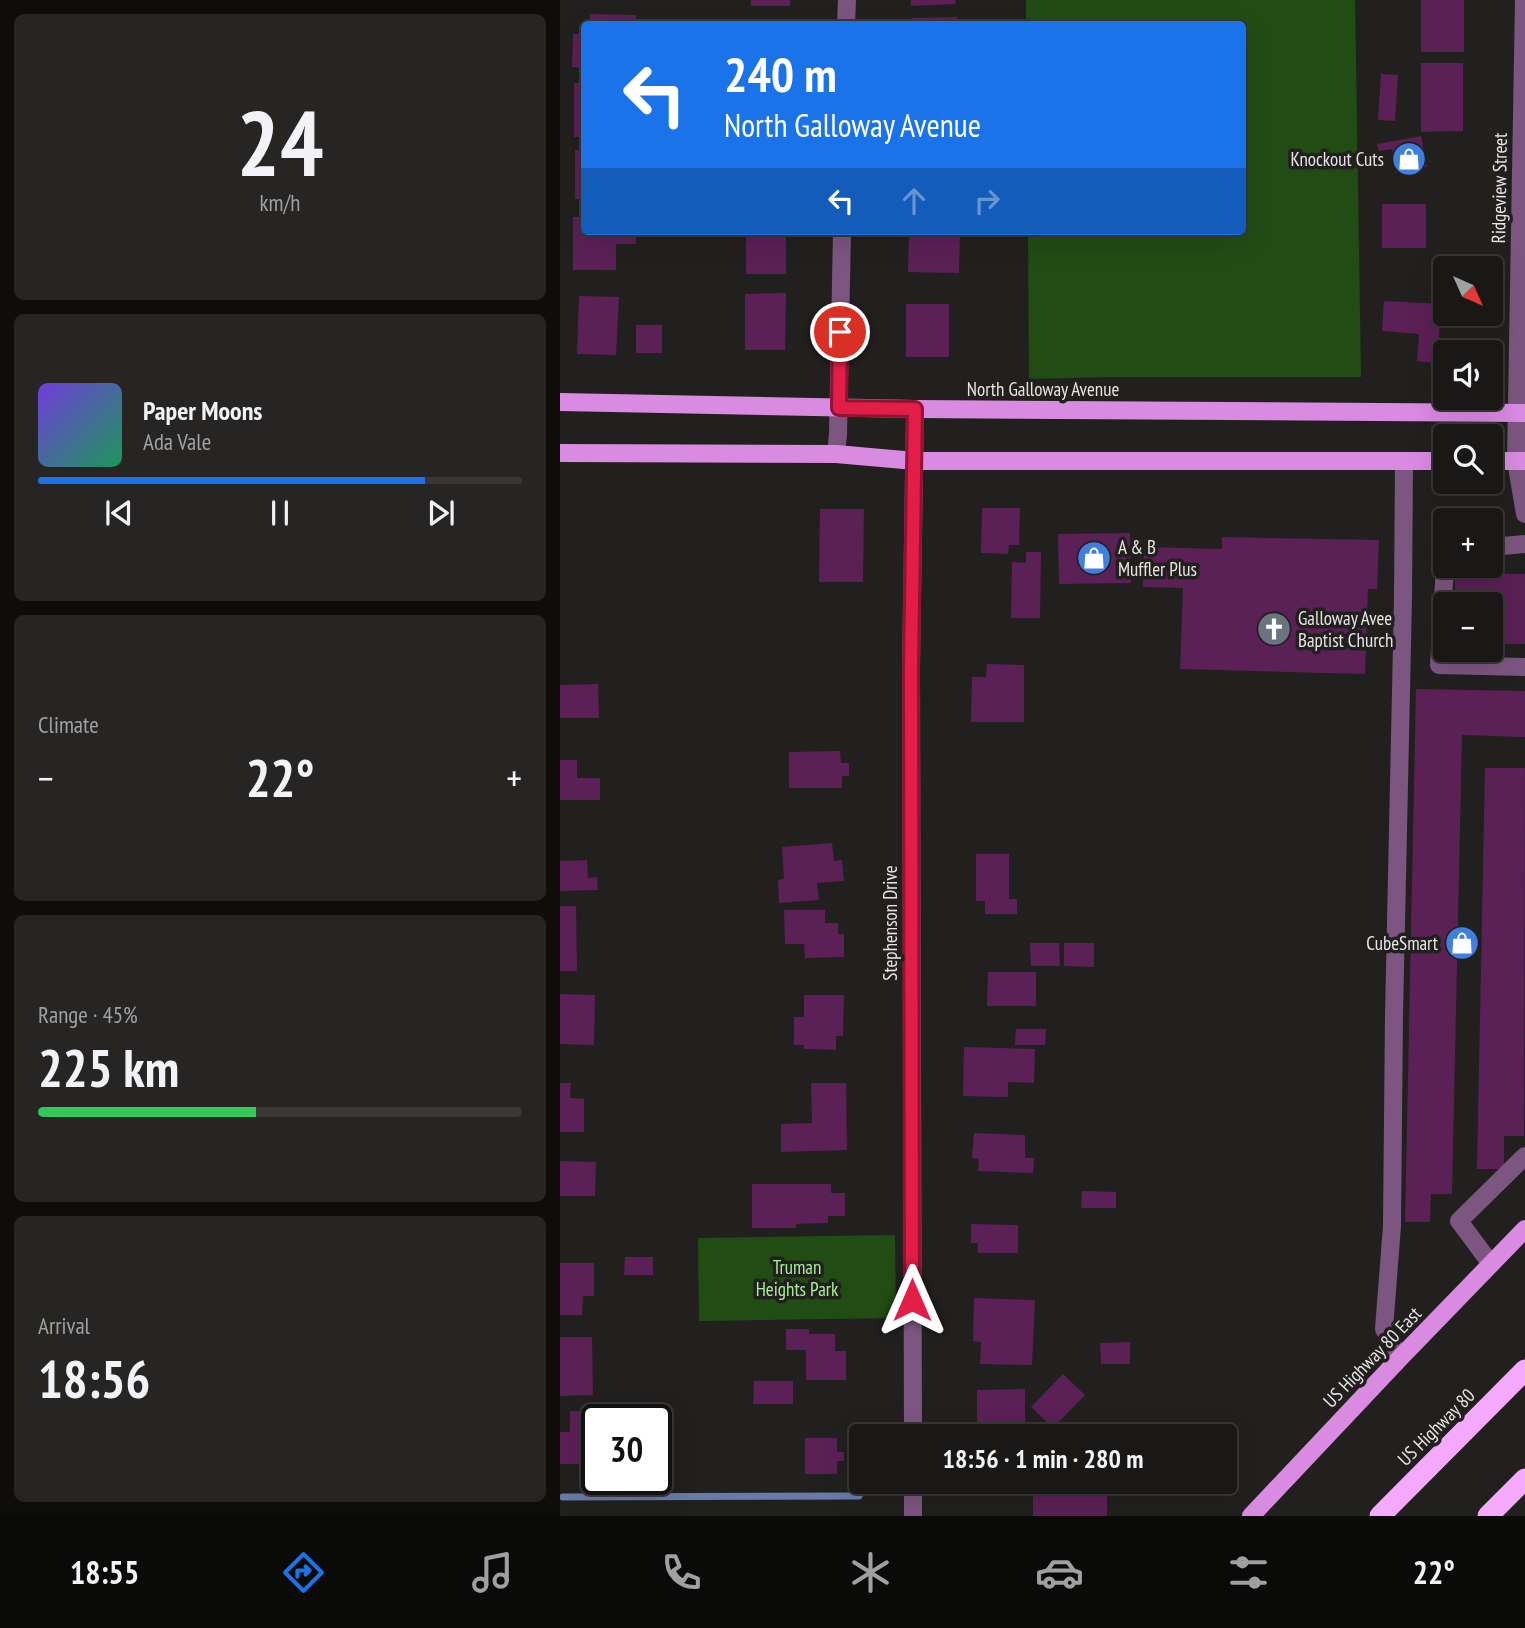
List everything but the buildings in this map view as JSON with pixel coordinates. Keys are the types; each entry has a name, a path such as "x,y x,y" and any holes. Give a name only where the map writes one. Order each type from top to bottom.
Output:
{"highway":[{"name":"US Highway 80","path":"1380,1516 1525,1370"},
{"path":"1488,1516 1525,1479"}],"main road":[{"name":"North Galloway Avenue","path":"560,402 915,409 1520,413"},
{"path":"560,453 836,454 915,461 1433,461"},
{"name":"US Highway 80 East","path":"1251,1516 1525,1229"}],"street":[{"path":"846,21 847,0"},
{"name":"Ridgeview Street","path":"1524,0 1520,461 1525,514"},
{"path":"836,454 842,235"},
{"name":"Stephenson Drive","path":"913,1424 911,668 915,409"},
{"path":"1400,1358 1384,1329 1392,1226 1404,461"},
{"path":"1503,546 1525,544"},
{"path":"1444,578 1439,665 1525,667"},
{"path":"1491,1264 1459,1221 1525,1156"},
{"path":"913,1494 913,1516"}],"green space":[{"path":"1026,0 1355,0 1361,377 1029,379 1028,235 1246,235 1246,21 1026,21"},
{"name":"Truman Heights Park","path":"895,1235 896,1318 699,1321 698,1238"}],"waterway":[{"path":"563,1497 859,1496"}],"place":[{"name":"Knockout Cuts","path":"1409,159"},
{"name":"A & B Muffler Plus","path":"1094,558"},
{"name":"Galloway Avee Baptist Church","path":"1274,629"},
{"name":"CubeSmart","path":"1462,943"}],"route":[{"path":"840,332 839,408 915,409 911,668 912,1300"}]}
